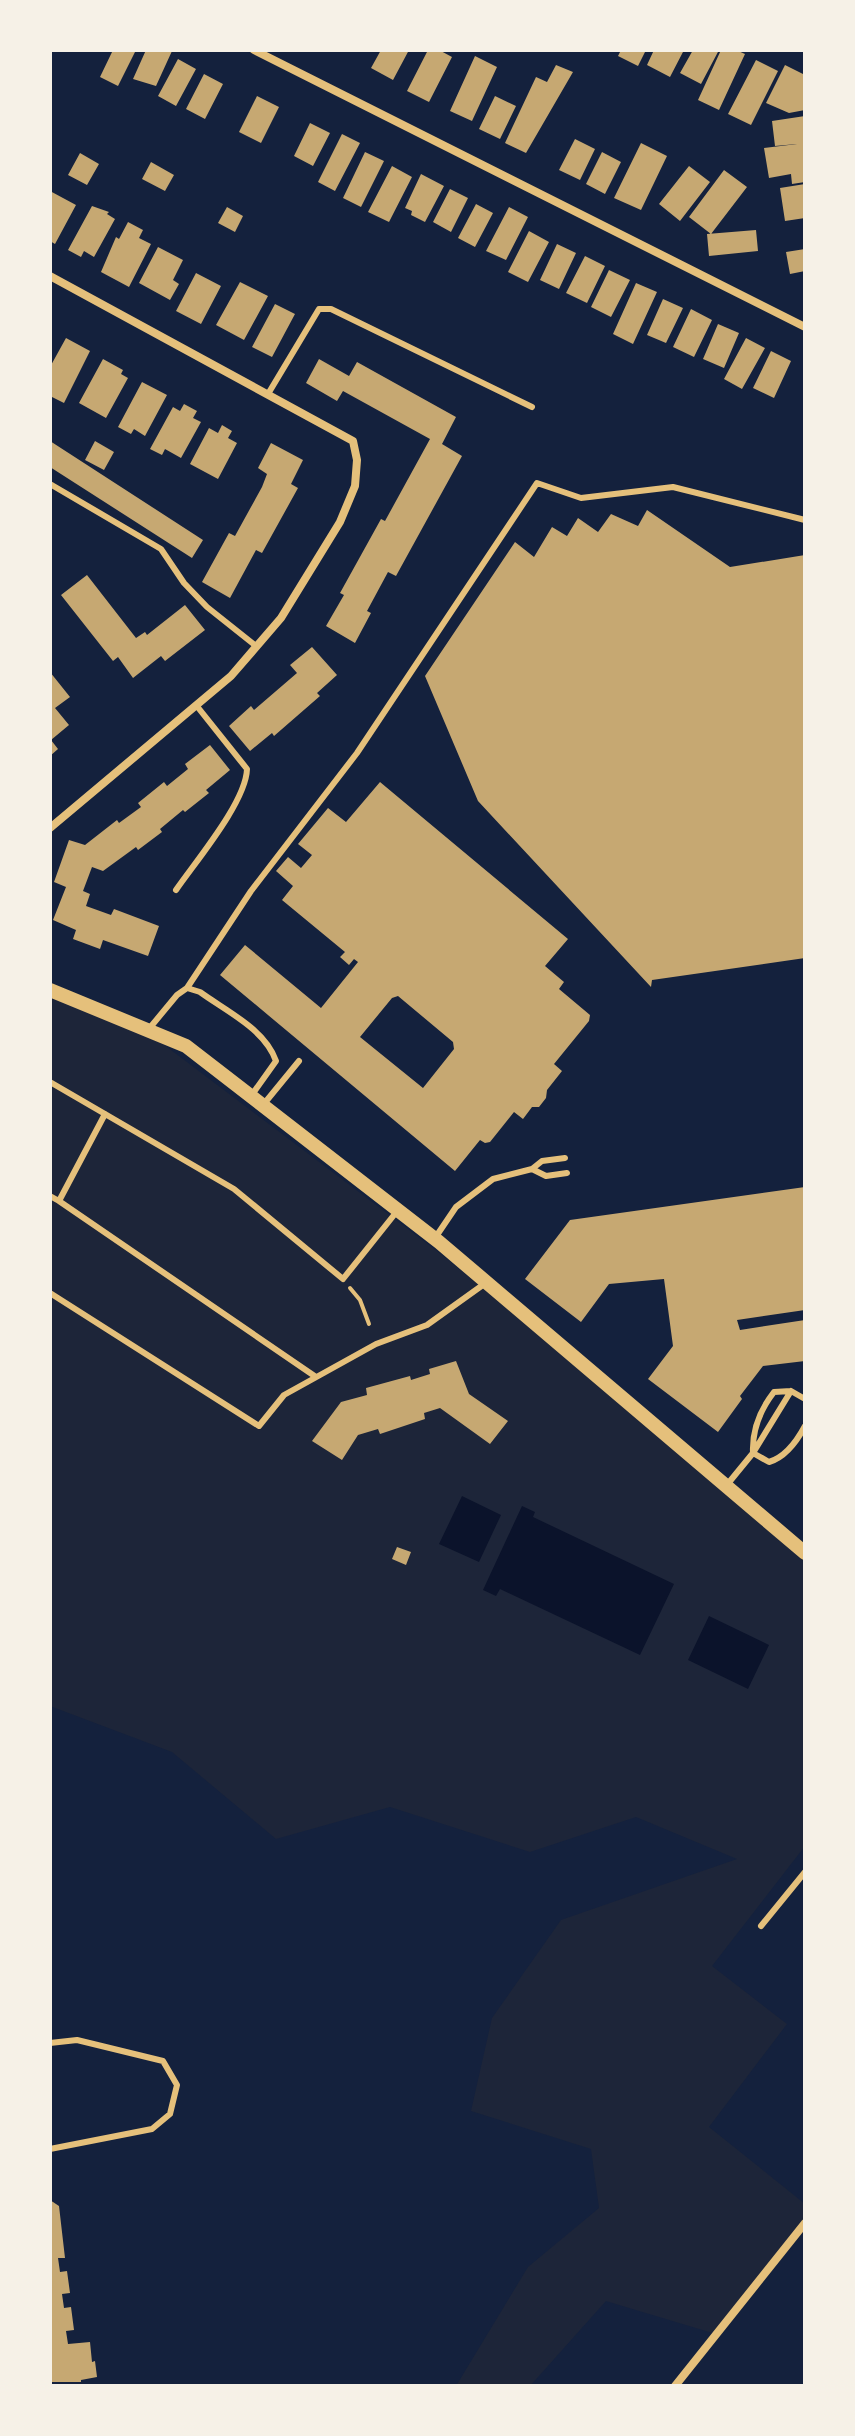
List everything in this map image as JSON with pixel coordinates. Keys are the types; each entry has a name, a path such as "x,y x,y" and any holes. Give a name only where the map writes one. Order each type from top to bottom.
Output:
{"street":[{"path":"254,50 805,327"},
{"path":"50,276 353,441 357,460 355,486 340,522 281,618 231,676 50,828"},
{"path":"50,990 186,1046 435,1238 805,1553"},
{"path":"675,2386 805,2223"}],"lane":[{"path":"268,394 319,309 331,309 532,407"},
{"path":"148,1030 177,995 187,988 251,891 357,753 537,483 581,498 673,487 805,520"},
{"path":"50,484 161,549 184,583 207,607 256,646"},
{"path":"176,890 234,807 246,779 247,769 196,705"},
{"path":"187,988 200,992 266,1039 276,1061 257,1101"},
{"path":"257,1101 299,1061"},
{"path":"50,1082 234,1189 343,1279 398,1210"},
{"path":"59,1201 105,1114"},
{"path":"435,1238 456,1207 493,1179 532,1169 542,1161 565,1158"},
{"path":"532,1169 546,1176 567,1173"},
{"path":"50,1196 316,1377"},
{"path":"50,1293 259,1426 284,1395 376,1344 427,1325 487,1282"},
{"path":"726,1486 753,1453 791,1391"},
{"path":"753,1453 752,1439 763,1406 774,1392 791,1391 805,1399"},
{"path":"753,1453 769,1462 779,1459 798,1440 805,1426"},
{"path":"761,1926 805,1872"},
{"path":"50,2043 77,2040 163,2061 177,2085 170,2114 152,2129 50,2149"}],"path":[{"path":"343,1279 360,1300 369,1324"}],"shaded area":[{"path":"50,988 134,1022 441,1254 805,1555 805,1846 712,1966 787,2024 709,2127 805,2204 805,2220 716,2334 606,2301 530,2386 456,2386 528,2267 599,2208 591,2149 471,2111 492,2018 561,1920 737,1859 636,1817 530,1852 390,1807 276,1839 172,1752 50,1706"},
{"path":"462,1496 501,1515 479,1562 439,1544"},
{"path":"522,1506 535,1512 533,1517 674,1584 640,1655 500,1589 496,1596 483,1590"},
{"path":"709,1616 769,1645 748,1689 688,1660"}],"building":[{"path":"113,50 136,50 118,86 100,77"},
{"path":"146,50 172,51 156,86 133,79"},
{"path":"381,50 409,50 393,80 371,68"},
{"path":"428,50 439,50 452,57 429,102 407,91"},
{"path":"621,50 646,50 638,66 618,56"},
{"path":"654,50 684,50 670,77 647,65"},
{"path":"693,50 719,50 701,84 680,73"},
{"path":"721,50 736,50 745,54 719,110 698,100"},
{"path":"475,56 497,67 472,121 450,111"},
{"path":"178,59 196,69 176,106 158,96"},
{"path":"756,60 778,71 751,125 728,114"},
{"path":"556,65 573,72 526,153 505,143 536,77 547,82"},
{"path":"785,65 805,75 805,110 789,113 766,103"},
{"path":"204,74 223,84 205,119 186,109"},
{"path":"257,96 279,107 261,143 239,132"},
{"path":"495,96 516,106 500,139 479,129"},
{"path":"805,116 805,182 792,184 791,174 769,178 764,148 797,144 775,146 772,121"},
{"path":"310,123 330,133 313,166 294,156"},
{"path":"342,134 360,143 335,191 318,182"},
{"path":"575,139 595,149 580,180 559,170"},
{"path":"641,143 667,156 641,210 614,198"},
{"path":"365,152 384,161 361,207 343,198"},
{"path":"602,152 621,162 605,194 586,184"},
{"path":"80,153 99,164 87,185 68,175"},
{"path":"151,162 174,175 165,191 142,179"},
{"path":"392,166 412,177 389,222 368,212"},
{"path":"689,166 710,182 680,221 659,204"},
{"path":"724,170 747,187 711,234 689,217"},
{"path":"421,174 444,186 425,222 405,208"},
{"path":"805,184 805,218 785,221 780,188"},
{"path":"450,189 468,198 451,232 433,222"},
{"path":"50,191 76,205 55,244 50,241"},
{"path":"476,204 493,213 475,247 458,238"},
{"path":"92,206 109,212 107,214 115,219 94,257 84,251 81,257 68,250"},
{"path":"227,207 243,216 235,232 218,223"},
{"path":"509,207 528,217 506,260 486,251"},
{"path":"128,222 143,230 139,238 151,244 129,287 101,272 116,237 119,239"},
{"path":"756,230 758,251 709,256 707,234"},
{"path":"529,231 549,242 528,282 508,272"},
{"path":"557,244 576,253 559,289 540,280"},
{"path":"158,247 183,260 173,280 179,284 170,300 139,283"},
{"path":"805,249 805,271 790,274 786,252"},
{"path":"585,256 605,266 587,303 566,293"},
{"path":"609,270 630,280 611,317 591,307"},
{"path":"196,273 221,286 201,324 176,311"},
{"path":"240,282 268,296 244,340 216,325"},
{"path":"636,283 657,292 633,344 613,334"},
{"path":"663,299 683,308 666,343 647,335"},
{"path":"275,304 295,314 272,357 252,347"},
{"path":"691,309 712,320 694,357 673,347"},
{"path":"718,324 739,333 724,368 703,359"},
{"path":"66,338 90,351 64,403 50,396 50,367"},
{"path":"746,338 765,348 742,389 724,379"},
{"path":"771,351 791,361 774,398 753,388"},
{"path":"103,359 123,370 121,374 128,378 106,418 79,403"},
{"path":"319,359 349,376 357,362 456,417 442,444 462,456 396,576 388,572 367,611 371,613 355,643 326,626 344,595 340,593 381,519 385,521 430,439 343,391 337,401 306,383"},
{"path":"142,382 167,395 145,436 134,429 131,434 118,427"},
{"path":"184,404 197,411 193,418 201,422 181,458 165,449 162,455 150,449 173,407 180,411"},
{"path":"222,425 232,431 228,438 237,443 218,479 190,464 209,428 218,433"},
{"path":"50,441 203,540 192,558 50,467"},
{"path":"95,441 114,452 104,470 85,460"},
{"path":"271,443 303,460 291,484 298,488 262,553 256,550 230,598 202,582 229,533 235,536 262,487 267,474 258,468"},
{"path":"647,510 730,567 805,555 805,958 652,980 651,987 478,801 425,676 515,542 534,557 552,527 567,536 578,518 598,532 611,514 638,526"},
{"path":"87,575 136,638 145,632 147,635 185,605 205,630 165,661 161,656 133,678 118,657 113,661 61,595"},
{"path":"312,647 337,675 317,693 320,696 274,736 272,733 250,751 229,726 251,706 254,710 297,673 290,665"},
{"path":"50,672 70,697 55,708 69,725 51,740 58,749 50,756"},
{"path":"210,745 230,770 206,790 209,793 185,812 183,810 160,829 162,832 138,850 136,847 103,871 92,867 83,891 90,894 86,906 111,915 114,909 159,926 148,956 103,940 100,949 73,939 76,930 53,920 66,887 54,882 69,840 85,845 117,820 119,823 141,807 138,803 164,782 167,786 188,769 185,764"},
{"path":"380,782 568,939 545,966 564,982 559,989 590,1015 589,1021 554,1064 562,1071 547,1090 546,1098 539,1107 532,1107 523,1119 514,1112 490,1142 480,1140 455,1171 220,975 245,945 321,1008 358,962 354,959 349,965 340,957 345,952 282,900 293,886 276,871 288,857 301,868 312,855 298,844 328,808 346,822","holes":["398,996 453,1042 454,1049 423,1088 360,1037 392,998"]},
{"path":"805,1187 805,1310 737,1320 740,1330 805,1320 805,1361 763,1366 718,1432 648,1379 673,1346 664,1279 609,1284 581,1322 525,1279 570,1220"},
{"path":"456,1361 469,1394 508,1421 490,1444 440,1408 424,1413 425,1419 380,1434 378,1429 358,1435 342,1460 312,1441 341,1402 367,1395 366,1388 410,1376 411,1380 430,1374 429,1369"},
{"path":"397,1547 411,1552 406,1565 392,1559"},
{"path":"50,2200 59,2206 65,2258 58,2258 60,2272 67,2271 70,2293 62,2294 64,2308 71,2307 74,2330 66,2331 68,2344 90,2342 92,2362 95,2361 97,2377 81,2382 50,2382"}]}
